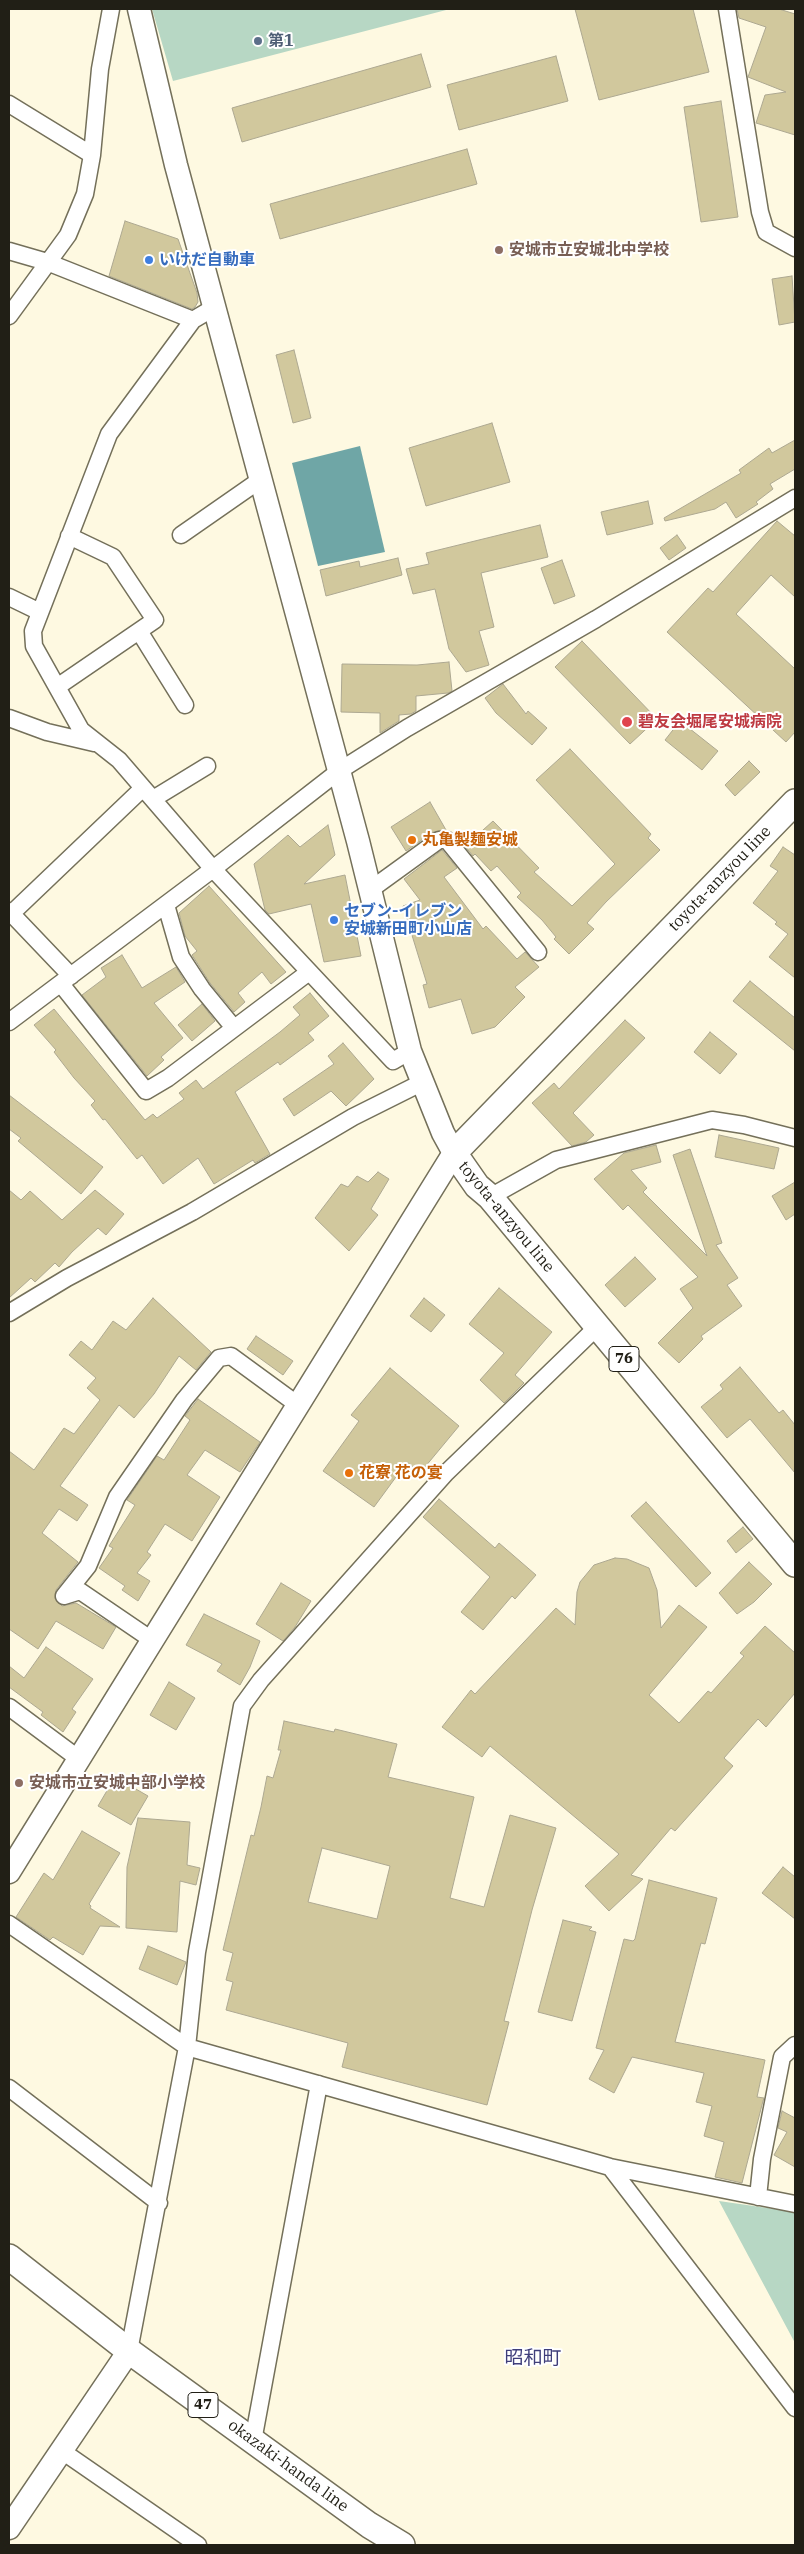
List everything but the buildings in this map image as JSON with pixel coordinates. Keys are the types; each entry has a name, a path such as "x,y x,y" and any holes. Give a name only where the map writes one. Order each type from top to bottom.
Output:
{"main road":[{"name":"toyota-anzyou line","path":"795,802 454,1153 478,1186 490,1197 795,1564"},
{"name":"okazaki-handa line","path":"9,2257 129,2351 369,2525 402,2545"}],"street":[{"path":"9,316 68,235 84,194 92,155 100,69 111,9"},
{"path":"9,1872 454,1153 410,1051 339,771 176,165 139,9"},
{"path":"727,9 760,212 766,232 795,248"},
{"path":"9,104 92,155"},
{"path":"9,251 47,262 193,320"},
{"path":"215,306 193,320 109,434 33,631 34,646 81,730 118,760 213,869 393,1062 410,1051"},
{"path":"181,536 260,480"},
{"path":"9,1022 166,905 339,771 407,728 596,619 795,498"},
{"path":"57,687 154,620 113,557 69,536"},
{"path":"9,596 40,612"},
{"path":"139,631 186,705"},
{"path":"9,718 47,732 96,744"},
{"path":"207,766 148,794 10,912 66,980 146,1091 168,1078 309,972"},
{"path":"370,890 439,840 447,840 538,952"},
{"path":"166,905 181,957 202,989 234,1028"},
{"path":"9,1313 67,1278 192,1212 353,1117 423,1082"},
{"path":"490,1197 556,1160 712,1120 744,1125 795,1138"},
{"path":"9,2528 129,2351 159,2203 187,2047 197,1952 242,1706 260,1680 446,1473 597,1327"},
{"path":"152,1640 80,1591 64,1596 88,1566 117,1497 184,1400 219,1358 231,1356 298,1405"},
{"path":"9,1707 79,1759"},
{"path":"9,1924 187,2047 610,2166 795,2204"},
{"path":"758,2197 762,2158 782,2057 795,2045"},
{"path":"253,2441 319,2084"},
{"path":"9,2088 159,2203"},
{"path":"610,2166 795,2408"},
{"path":"62,2451 198,2545"}],"green space":[{"name":"第1","path":"152,9 450,9 173,81"},
{"path":"719,2201 795,2212 795,2343"}],"water":[{"path":"360,446 385,552 318,566 292,463"}],"place":[{"name":"第1","path":"258,41"},
{"name":"安城市立安城北中学校","path":"499,250"},
{"name":"いけだ自動車","path":"149,260"},
{"name":"碧友会堀尾安城病院","path":"627,722"},
{"name":"丸亀製麺安城","path":"412,840"},
{"name":"セブン-イレブン 安城新田町小山店","path":"334,920"},
{"name":"花寮 花の宴","path":"349,1473"},
{"name":"安城市立安城中部小学校","path":"19,1783"}],"district":[{"name":"昭和町","path":"533,2359"}]}
